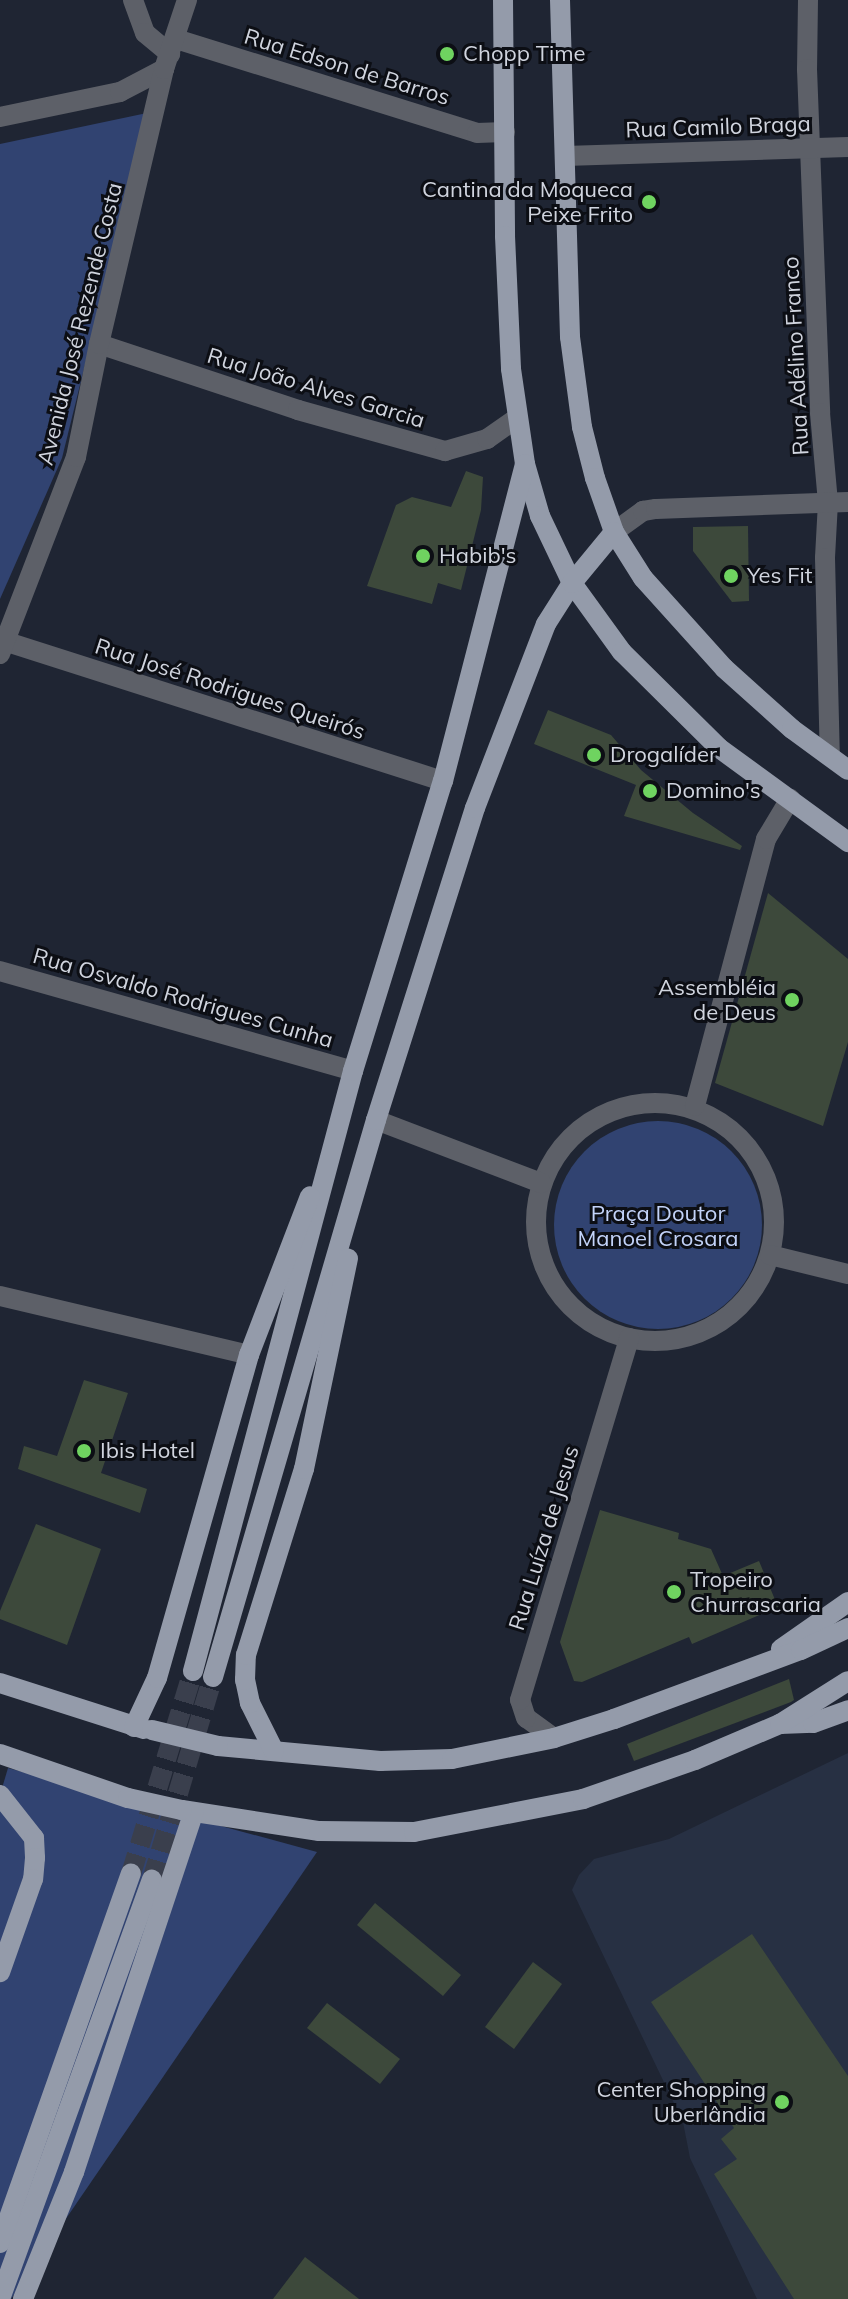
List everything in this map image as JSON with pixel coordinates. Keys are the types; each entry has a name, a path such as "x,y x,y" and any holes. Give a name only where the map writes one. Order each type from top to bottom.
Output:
{"main road":[{"path":"503,0 505,236 516,419 540,516 572,583 622,652 676,709 719,748 848,842"},
{"path":"560,0 565,258 577,394 595,478 614,532 643,578 724,668 792,729 848,770"},
{"path":"525,464 443,781 353,1071 203,1674 475,808 546,624 572,583 614,532"},
{"path":"143,1728 249,1355 311,1194 339,1135"},
{"path":"274,1751 250,1703 245,1680 246,1655 304,1469 331,1352 366,1155"},
{"path":"758,1665 848,1602"},
{"path":"0,1683 143,1728 218,1746 380,1761 452,1759 554,1738 758,1665 848,1628"},
{"path":"0,1754 128,1798 188,1811 319,1831 414,1832 583,1799 695,1760 780,1724 848,1681"},
{"path":"780,1724 813,1723 848,1710"},
{"path":"0,1795 34,1838 35,1858 33,1879 0,1972"},
{"path":"23,2299 74,2172 188,1811"},
{"path":"0,2243 131,1874"},
{"path":"0,2299 152,1880"}],"street":[{"path":"0,117 120,92 170,54 145,33 133,0"},
{"name":"Avenida José Rezende Costa","path":"2,648 76,457 99,344 170,54 187,0"},
{"name":"Rua Adélino Franco","path":"808,0 820,413 838,502 825,558 830,756"},
{"name":"Rua Edson de Barros","path":"170,54 477,133 505,132"},
{"name":"Rua Camilo Braga","path":"565,156 848,147"},
{"name":"Rua João Alves Garcia","path":"99,344 298,410 445,451 487,439 516,419"},
{"path":"614,532 643,511 838,502"},
{"name":"Rua José Rodrigues Queirós","path":"2,648 443,781"},
{"path":"695,1106 766,839 790,799"},
{"name":"Rua Osvaldo Rodrigues Cunha","path":"0,971 353,1071"},
{"path":"647,1102 695,1106 745,1142 759,1160 775,1210 770,1255 755,1288 726,1319 688,1338 629,1338 602,1330 565,1302 540,1260 534,1215 541,1183 553,1159 593,1119 647,1102"},
{"path":"376,1120 541,1183"},
{"path":"770,1255 848,1274"},
{"path":"0,1296 249,1355"},
{"name":"Rua Luíza de Jesus","path":"554,1738 526,1718 520,1700 629,1338"}],"shaded area":[{"name":"Center Shopping Uberlândia","path":"848,1753 848,2299 757,2299 690,2158 683,2122 572,1890 579,1875 594,1859 669,1839"}],"green space":[{"path":"147,113 62,458 0,599 0,144"},
{"name":"Praça Doutor Manoel Crosara","path":"658,1121 698,1129 732,1151 754,1185 762,1225 754,1265 732,1299 698,1321 658,1329 618,1321 584,1299 562,1265 554,1225 562,1185 584,1151 618,1129"},
{"path":"8,1768 317,1852 11,2299 0,2299 0,1795"}],"building":[{"name":"Habib's","path":"466,471 483,477 481,510 461,590 438,583 432,604 367,586 396,505 412,497 451,507"},
{"name":"Yes Fit","path":"748,526 749,601 732,602 693,551 693,527"},
{"path":"548,710 611,735 641,770 693,813 742,846 740,850 624,816 636,785 534,744"},
{"name":"Assembléia de Deus","path":"768,893 848,959 848,1042 823,1126 715,1083"},
{"name":"Ibis Hotel","path":"84,1380 128,1393 101,1473 147,1489 140,1513 18,1469 24,1446 57,1456"},
{"name":"Tropeiro Churrascaria","path":"600,1510 679,1533 678,1539 711,1549 723,1576 759,1561 778,1607 692,1644 689,1637 582,1682 574,1681 560,1642"},
{"path":"36,1524 101,1549 67,1645 0,1619 0,1611"},
{"path":"789,1679 794,1700 791,1702 634,1761 627,1744"},
{"path":"375,1903 461,1975 443,1996 357,1925"},
{"name":"Center Shopping Uberlândia","path":"752,1934 848,2076 848,2299 794,2299 714,2174 737,2159 721,2139 734,2128 651,2002"},
{"path":"533,1962 562,1984 514,2049 485,2027"},
{"path":"327,2003 400,2059 380,2084 307,2028"},
{"path":"305,2257 359,2299 273,2299"}],"tunnel":[{"path":"131,1874 193,1671"},
{"path":"152,1880 213,1677"}],"place":[{"name":"Chopp Time","path":"447,54"},
{"name":"Cantina da Moqueca Peixe Frito","path":"649,202"},
{"name":"Habib's","path":"423,556"},
{"name":"Yes Fit","path":"731,576"},
{"name":"Drogalíder","path":"594,755"},
{"name":"Domino's","path":"650,791"},
{"name":"Assembléia de Deus","path":"792,1000"},
{"name":"Ibis Hotel","path":"84,1451"},
{"name":"Tropeiro Churrascaria","path":"674,1592"},
{"name":"Center Shopping Uberlândia","path":"782,2102"}]}
